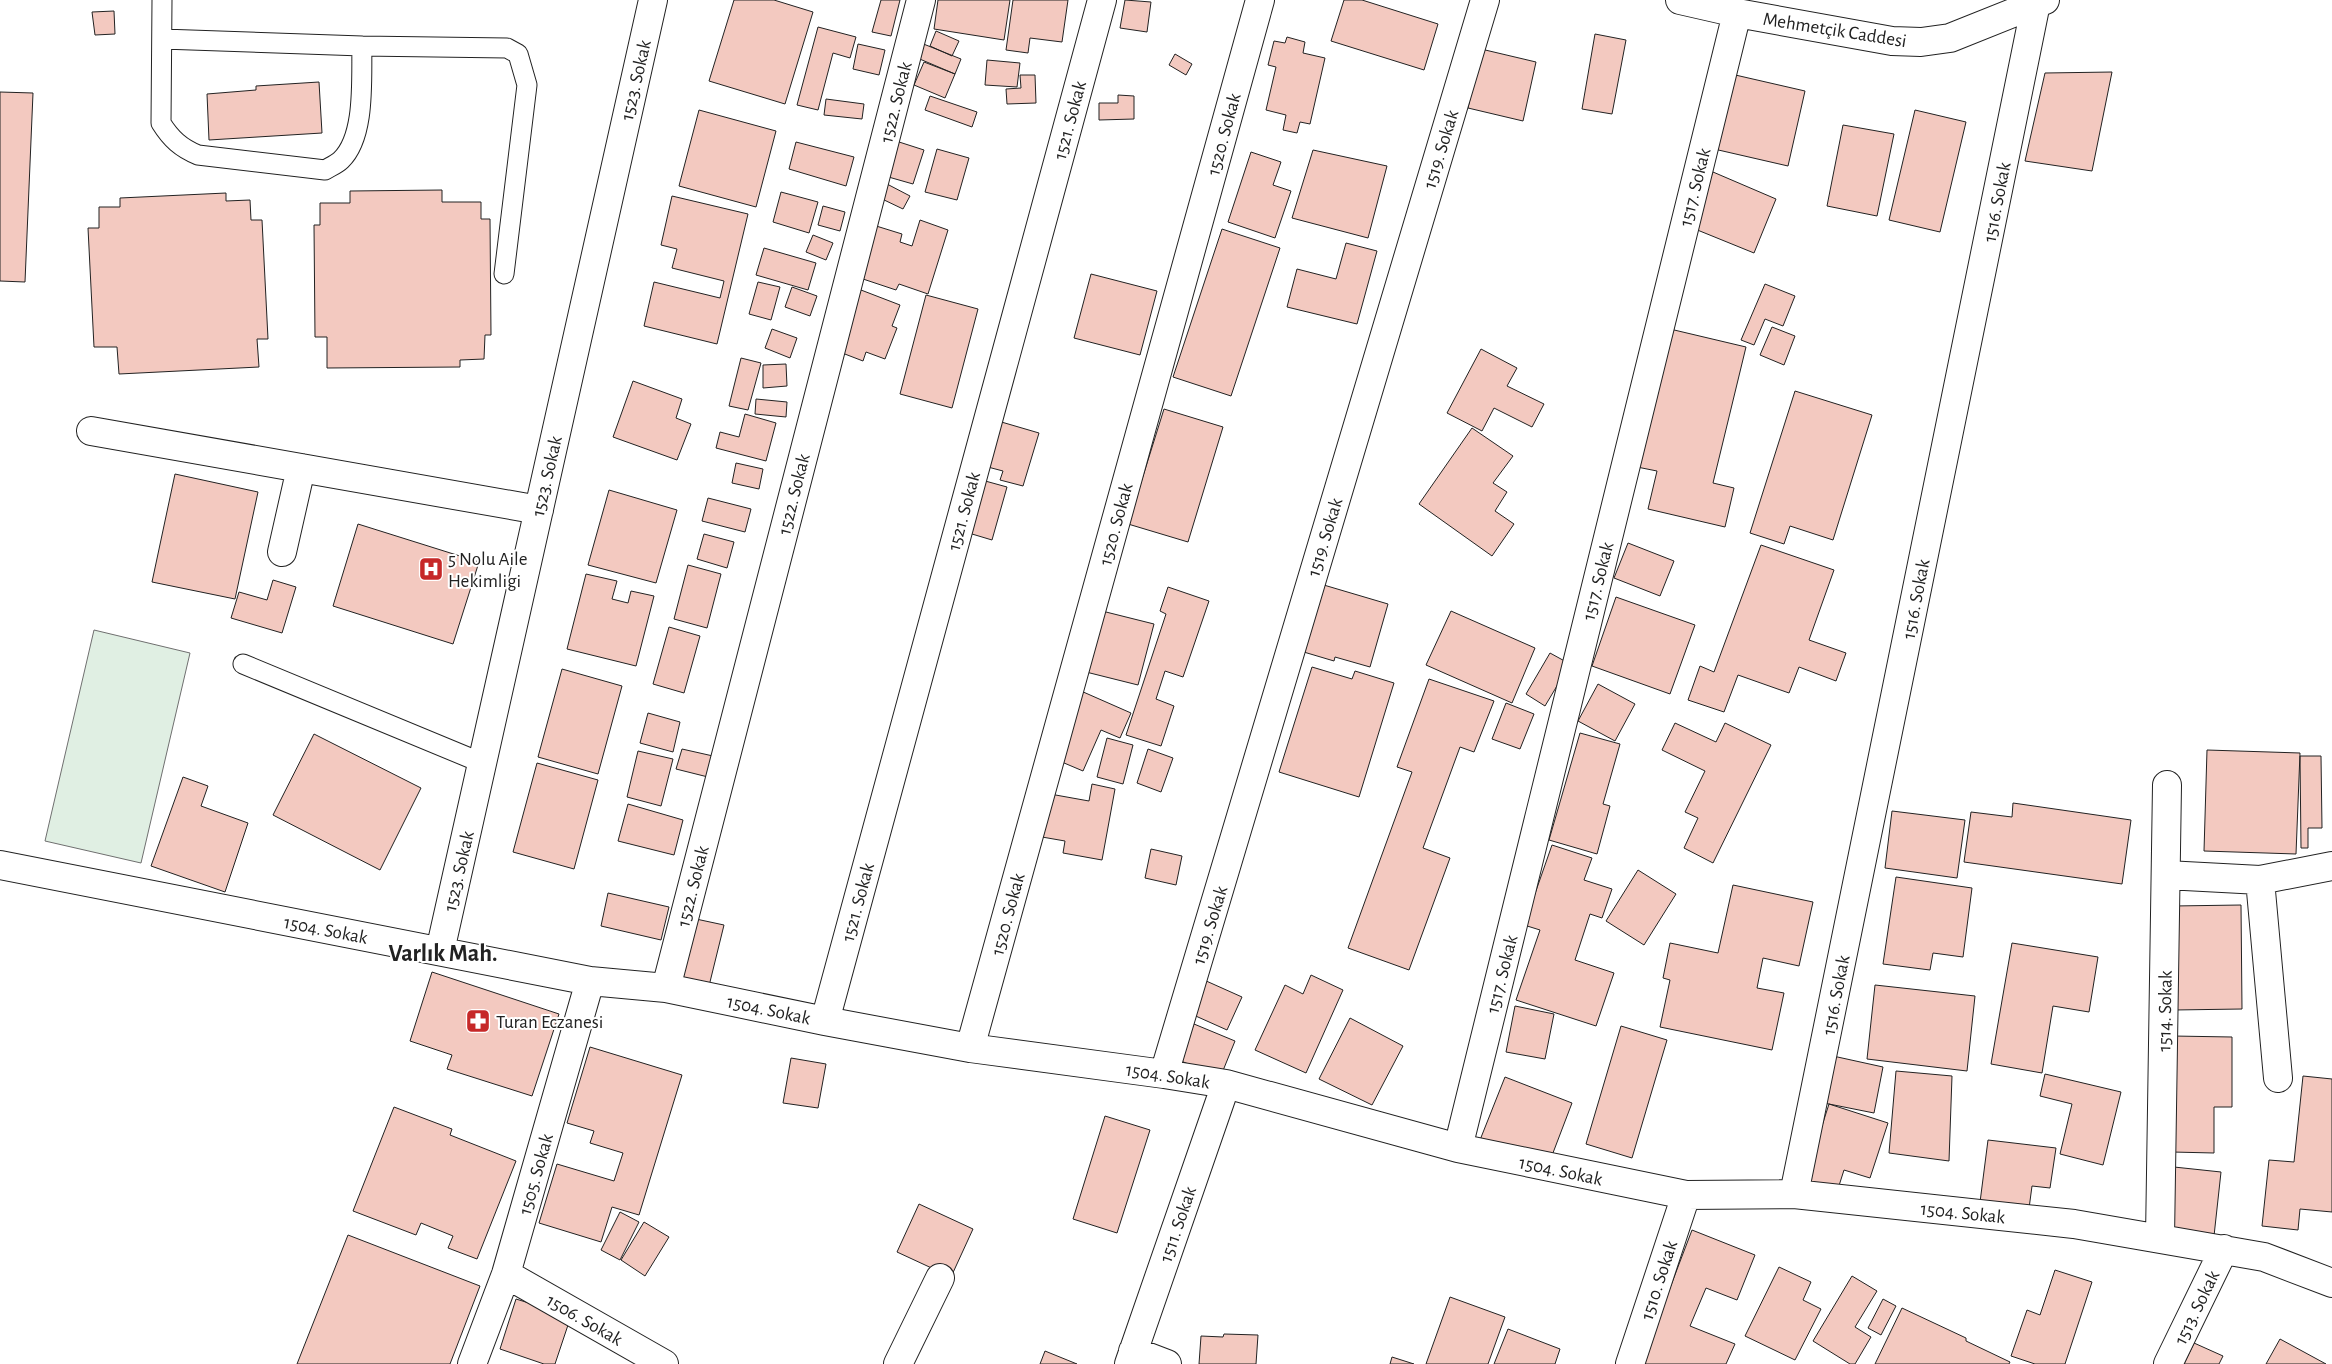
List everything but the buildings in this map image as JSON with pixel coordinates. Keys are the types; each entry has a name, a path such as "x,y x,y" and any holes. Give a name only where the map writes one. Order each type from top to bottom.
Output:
{"street":[{"name":"1523. Sokak","path":"440,951 652,0"},
{"name":"1522. Sokak","path":"666,988 921,0"},
{"name":"1521. Sokak","path":"825,1021 1102,0"},
{"name":"1520. Sokak","path":"970,1048 1260,0"},
{"name":"1519. Sokak","path":"1164,1074 1485,0"},
{"name":"Mehmetçik Caddesi","path":"1680,0 1737,13 1892,40 1920,42 1950,38 2040,1"},
{"name":"1516. Sokak","path":"1794,1194 2040,1"},
{"name":"1517. Sokak","path":"1458,1148 1737,13"},
{"path":"91,431 539,510"},
{"path":"282,552 301,468"},
{"name":"1514. Sokak","path":"2160,1238 2167,785"},
{"path":"2166,875 2260,880 2332,866"},
{"name":"1504. Sokak","path":"1,868 590,981 666,988 825,1021 970,1048 1226,1084 1458,1148 1686,1195 1794,1194 2074,1224 2264,1257 2332,1283"},
{"path":"2260,880 2278,1078"},
{"name":"1505. Sokak","path":"472,1364 506,1274 590,981"},
{"name":"1511. Sokak","path":"1131,1357 1226,1084"},
{"name":"1510. Sokak","path":"1630,1364 1686,1195"},
{"name":"1513. Sokak","path":"2168,1364 2224,1249"},
{"name":"1506. Sokak","path":"506,1274 664,1364"},
{"path":"898,1364 940,1278"},
{"path":"1131,1357 1167,1364"}],"lane":[{"path":"162,0 161,123 169,136 184,149 198,155 324,170 341,161 353,144 358,121 362,46"},
{"path":"162,39 362,46 508,48 518,54 528,85 504,274"},
{"path":"244,664 482,763"}],"green space":[{"path":"94,630 190,653 141,863 45,841"}],"place":[{"name":"5 Nolu Aile Hekimligi","path":"431,569"},
{"name":"Turan Eczanesi","path":"478,1021"}],"district":[{"name":"Varlık Mah.","path":"443,953"}]}
